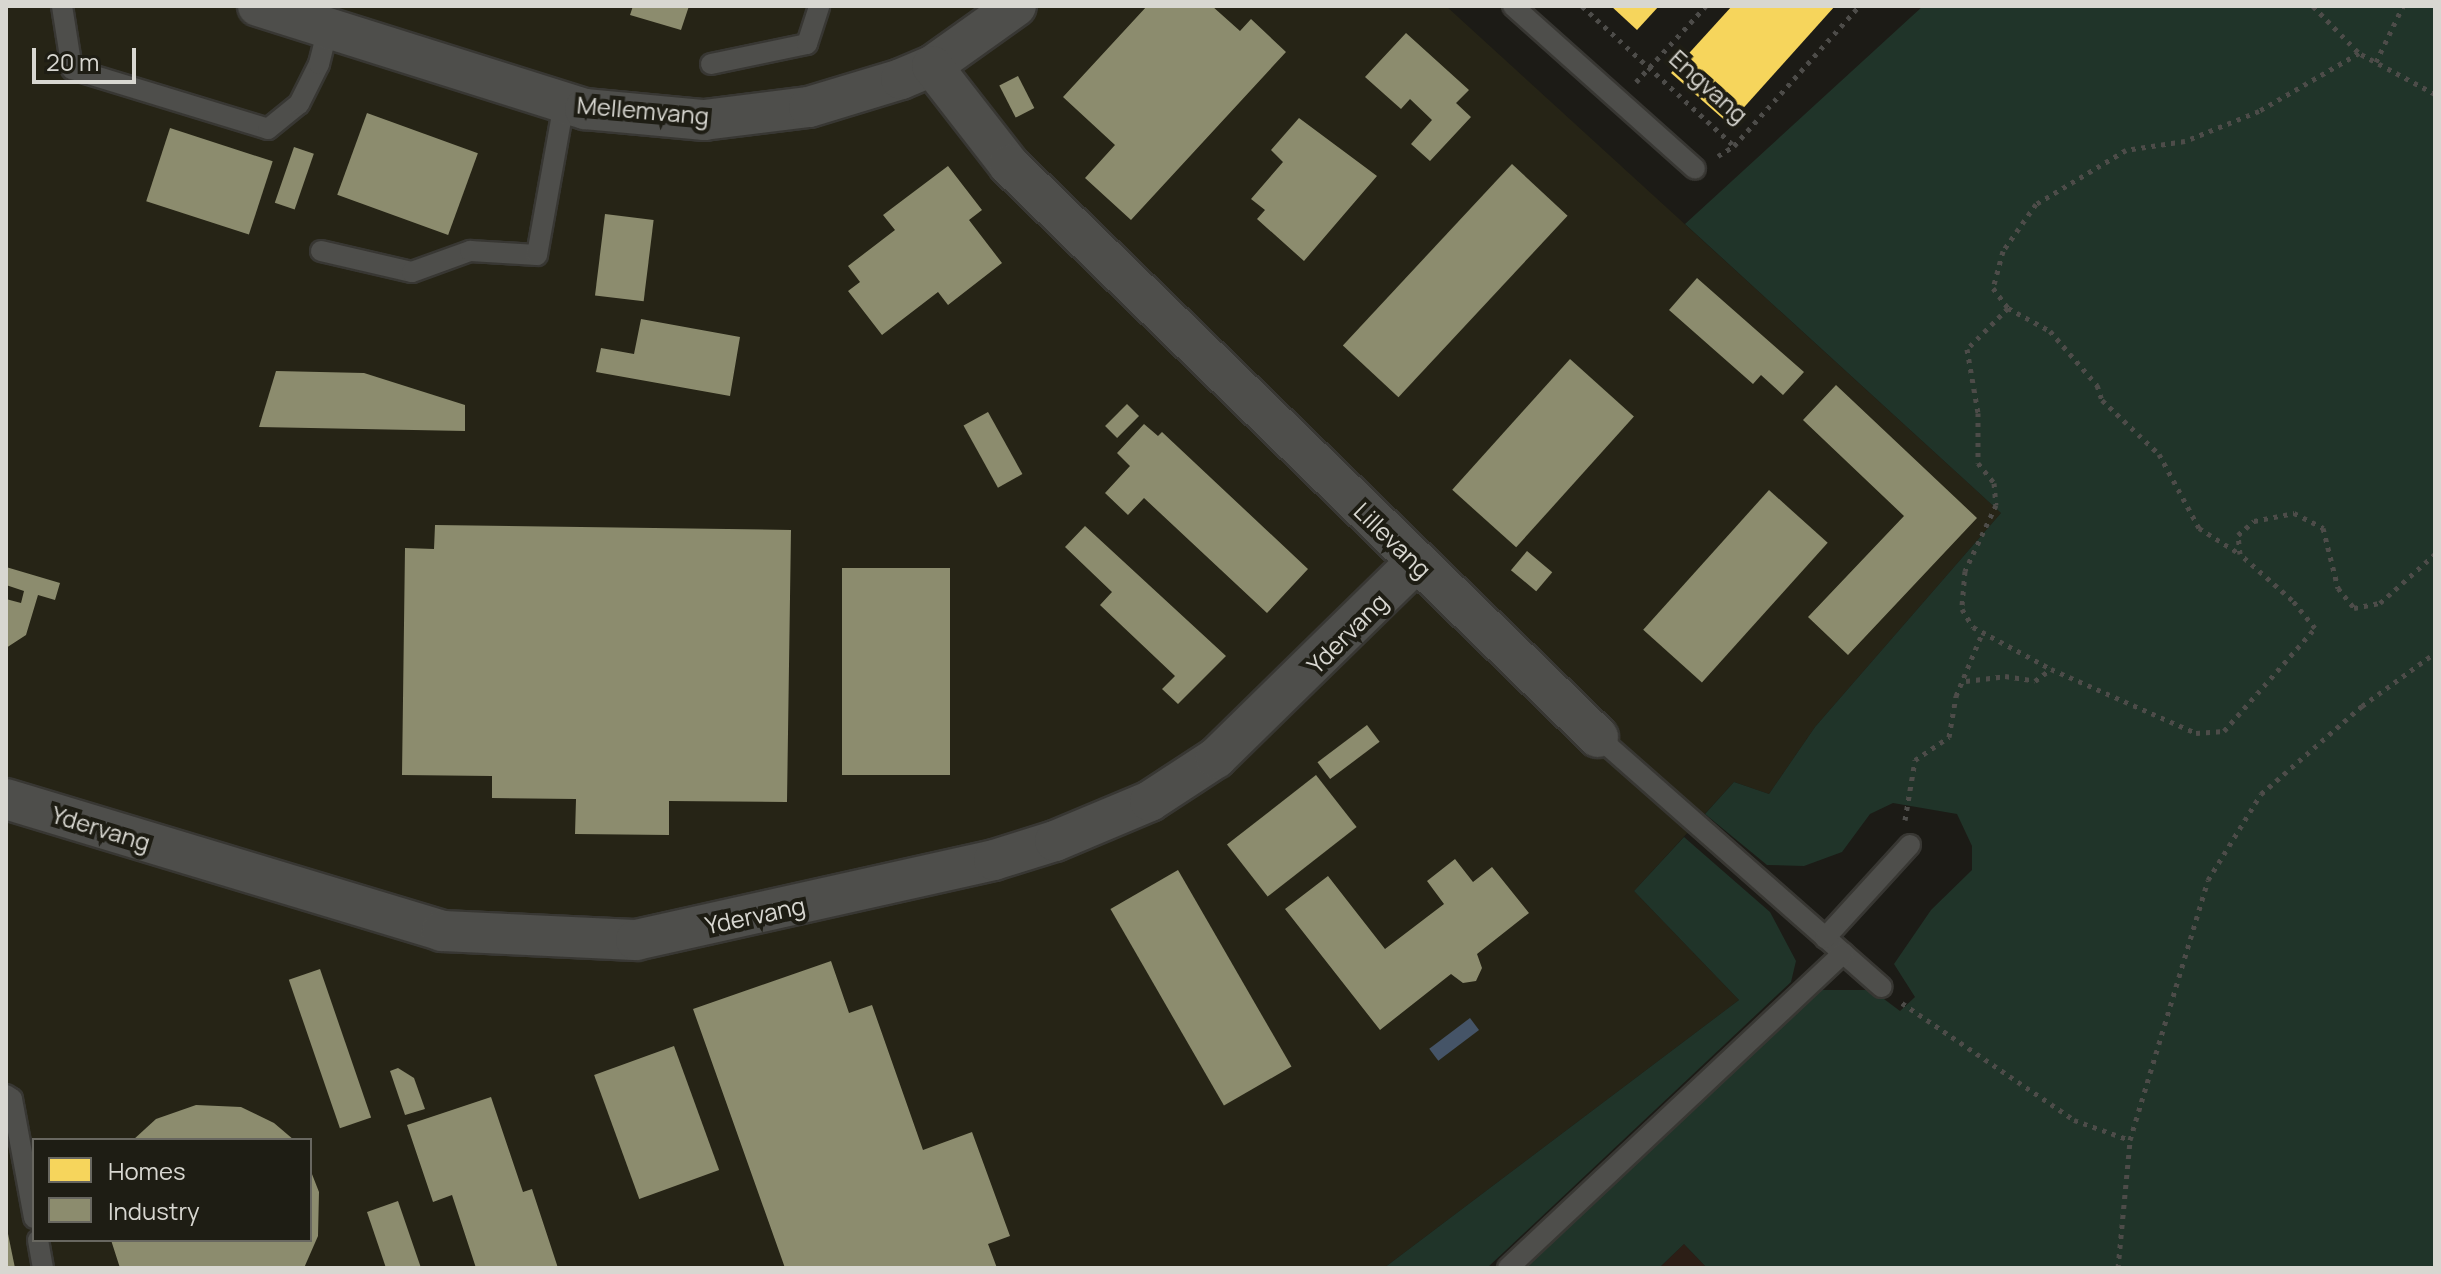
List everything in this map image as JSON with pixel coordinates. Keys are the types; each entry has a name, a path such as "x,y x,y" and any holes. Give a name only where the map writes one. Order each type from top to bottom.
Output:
{"street":[{"name":"Mellemvang","path":"258,6 585,109 704,120 809,107 932,66 1016,6"},
{"name":"Lillevang","path":"932,66 1009,165 1598,737"},
{"name":"Ydervang","path":"6,799 442,931 636,940 994,860 1055,841 1150,801 1216,758 1416,562"}],"lane":[{"path":"62,6 72,69 268,129 299,104 319,64 328,28"},
{"path":"711,64 807,44 819,6"},
{"path":"1513,6 1695,169"},
{"path":"321,251 412,272 470,251 537,255 564,103"},
{"name":"Lillevang","path":"1598,737 1882,987"},
{"path":"1825,938 1910,845"},
{"path":"1508,1268 1843,953"},
{"path":"6,1095 12,1099 32,1207"},
{"path":"38,1242 43,1268"}],"path":[{"name":"Engvang","path":"1582,6 1734,146 1859,6"},
{"path":"1618,100 1706,6"},
{"path":"2313,6 2359,53 2435,94"},
{"path":"2376,62 2403,6"},
{"path":"2008,308 1967,349 1978,413 1978,463 1994,483 1996,505 1965,571 1962,609 1973,627 2051,669 2196,733 2224,731 2315,628 2292,600 2240,554 2199,528 2159,454 2102,400 2097,385 2050,331 2008,308 1993,288 1999,263 2036,204 2126,150 2185,141 2259,111 2359,53"},
{"path":"2240,554 2238,535 2254,521 2294,513 2323,528 2338,588 2354,608 2380,603 2435,554"},
{"path":"1910,845 1903,812 1915,760 1949,737 1956,696 1966,681 1983,631"},
{"path":"2118,1268 2130,1140 2208,880 2261,794 2362,706 2435,653"},
{"path":"1966,681 2005,676 2035,681 2051,669"},
{"path":"1882,987 2016,1085 2074,1120 2130,1140"}],"shaded area":[{"path":"6,6 1446,6 2001,513 1815,727 1769,794 1734,782 1634,891 1739,1000 1384,1268 6,1268"},
{"path":"1684,1244 1707,1268 1659,1268"}],"green space":[{"path":"1923,6 2435,6 2435,1268 1707,1268 1684,1244 1659,1268 1525,1268 1813,990 1872,990 1900,1011 1915,997 1894,964 1931,910 1972,870 1972,846 1957,814 1893,803 1870,814 1842,852 1804,866 1767,865 1705,814 1734,782 1769,794 1815,727 2001,513 1685,224"},
{"path":"1684,837 1770,912 1796,961 1791,982 1487,1268 1384,1268 1739,1000 1634,891"}],"water":[{"path":"1470,1018 1479,1030 1438,1061 1429,1049"}],"building: Homes":[{"path":"1611,6 1659,6 1637,30"},
{"path":"1732,6 1835,6 1729,124 1671,73"}],"building: Industry":[{"path":"633,6 689,6 681,30 630,15"},
{"path":"1147,6 1212,6 1240,31 1251,19 1286,52 1131,220 1085,178 1115,145 1063,97"},
{"path":"1406,33 1469,90 1456,103 1471,117 1430,161 1411,144 1432,120 1410,99 1401,109 1365,77"},
{"path":"1018,76 1034,108 1016,118 999,86"},
{"path":"367,113 478,153 448,235 337,195"},
{"path":"1299,118 1377,176 1304,261 1257,219 1265,210 1251,199 1283,162 1271,150"},
{"path":"170,128 273,161 249,235 146,201"},
{"path":"294,147 314,154 295,210 275,203"},
{"path":"1512,164 1568,216 1398,397 1343,345"},
{"path":"948,166 982,210 969,220 1002,263 948,305 938,292 882,335 848,291 860,282 848,266 895,230 883,215"},
{"path":"605,214 654,220 644,301 595,295"},
{"path":"1697,278 1804,372 1783,395 1761,375 1753,384 1669,310"},
{"path":"641,319 740,337 730,396 596,372 601,348 634,354"},
{"path":"1570,359 1634,417 1516,547 1452,490"},
{"path":"276,371 364,373 465,405 465,431 259,427"},
{"path":"1836,385 1977,518 1848,655 1808,617 1904,516 1803,420"},
{"path":"1127,404 1139,416 1117,438 1105,426"},
{"path":"988,412 1022,474 998,488 964,426"},
{"path":"1144,424 1158,436 1162,432 1308,569 1267,613 1144,498 1128,515 1105,493 1130,466 1117,453"},
{"path":"1769,490 1828,543 1702,683 1643,630"},
{"path":"435,525 791,530 787,802 669,801 669,835 575,834 576,799 492,798 492,776 402,775 405,548 434,549"},
{"path":"1085,526 1226,656 1178,704 1162,689 1175,676 1100,605 1112,592 1065,547"},
{"path":"1527,551 1552,572 1536,591 1511,570"},
{"path":"6,567 60,583 55,600 38,595 26,635 6,648 6,599 21,603 24,591 6,585"},
{"path":"842,568 950,568 950,775 842,775"},
{"path":"1367,725 1380,742 1330,779 1317,762"},
{"path":"1316,775 1357,827 1268,897 1227,845"},
{"path":"1455,859 1473,882 1492,867 1529,913 1477,954 1482,968 1476,981 1463,983 1451,974 1380,1030 1285,909 1328,876 1385,949 1444,904 1427,881"},
{"path":"1178,870 1292,1067 1224,1106 1110,909"},
{"path":"831,961 849,1013 872,1005 923,1150 972,1132 1010,1236 988,1244 997,1268 785,1268 693,1009"},
{"path":"320,969 371,1117 340,1128 289,980"},
{"path":"674,1046 719,1170 639,1199 594,1075"},
{"path":"398,1068 414,1078 425,1109 405,1115 390,1071"},
{"path":"491,1097 523,1192 532,1189 558,1268 476,1268 452,1195 433,1202 407,1125"},
{"path":"196,1105 241,1107 274,1123 292,1138 135,1138 156,1119"},
{"path":"312,1174 319,1192 318,1236 304,1268 120,1268 112,1242 312,1242"},
{"path":"398,1201 421,1268 386,1268 367,1212"},
{"path":"7,1229 15,1268 6,1268"}]}
